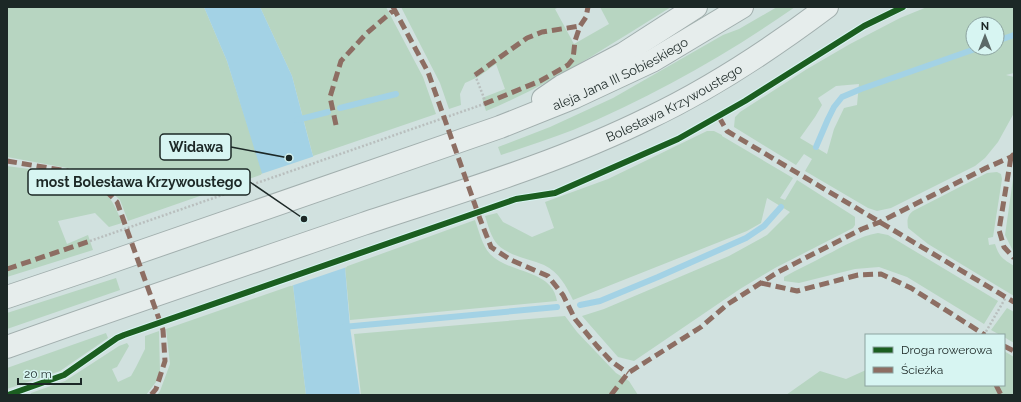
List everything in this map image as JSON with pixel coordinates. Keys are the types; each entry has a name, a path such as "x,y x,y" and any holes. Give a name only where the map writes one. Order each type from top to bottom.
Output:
{"main road":[{"path":"7,297 497,128 562,86 623,54 696,7"},
{"name":"aleja Jana III Sobieskiego","path":"497,128 575,97 645,64 742,7"},
{"name":"Bolesława Krzywoustego","path":"7,347 508,175 599,141 648,119 683,101 743,66 828,7"}],"path":[{"path":"90,241 485,104 475,75"},
{"path":"985,334 1006,297"}],"green space":[{"path":"7,7 204,7 227,61 263,174 128,221 120,200 103,184 91,176 78,170 7,157"},
{"path":"260,7 386,7 423,77 436,114 313,156 292,76"},
{"path":"401,7 559,7 555,9 574,44 609,24 600,7 671,7 558,76 486,111 482,98 505,89 496,64 478,77 465,83 460,94 461,105 449,109 440,83"},
{"path":"777,7 795,7 715,59 660,90 573,130 501,155 498,147 550,127 613,98 723,35 739,29"},
{"path":"927,7 1014,7 1014,73 1006,75 1014,77 1014,113 998,142 985,158 975,166 891,208 877,211 868,208 805,171 812,159 804,154 796,165 734,127 735,117 740,112 807,69 850,44 900,18","holes":["859,84 857,105 844,108 834,129 827,154 800,138 822,105 818,98 836,86"]},
{"path":"707,131 714,131 722,135 793,178 780,198 785,200 797,180 855,217 855,225 853,228 775,268 740,289 634,361 618,357 582,316 604,309 729,256 767,235 790,212 767,198 761,223 747,231 573,300 562,280 554,271 544,265 514,255 498,245 492,235 485,216 497,213 503,222 532,237 554,228 545,202 608,179"},
{"path":"7,166 69,175 92,183 101,189 111,200 122,223 109,227 95,213 58,221 67,244 88,235 93,250 7,277"},
{"path":"997,172 1001,174 1002,179 993,237 988,238 989,245 995,244 1002,257 1014,266 1014,296 928,244 908,228 908,218 913,211 987,173"},
{"path":"1014,178 1014,253 1005,235"},
{"path":"475,220 483,242 490,254 508,265 539,277 547,283 553,291 557,301 350,320 345,267"},
{"path":"878,233 888,235 998,301 984,324 907,277 879,267 855,269 799,283 784,281 784,277 845,245 871,234"},
{"path":"116,278 120,290 7,329 7,313"},
{"path":"293,285 306,395 157,395 160,391 170,364 166,329"},
{"path":"1007,308 1014,312 1014,343 1005,338 1005,334 998,334 991,330"},
{"path":"565,316 577,332 616,373 629,381 638,395 361,395 354,334"},
{"path":"159,331 160,373 156,382 146,395 30,395 31,393 65,381 119,346 127,343 129,346 117,367 112,369 118,382 131,376 145,349 145,336"},
{"path":"106,333 108,338 60,371 7,389 7,368"},
{"path":"1005,352 1014,357 1014,395 786,395 820,371 846,379 865,370 865,386 1005,386"}],"water":[{"path":"204,7 260,7 292,76 311,149 345,267 350,327 360,395 306,395 293,285 283,241 227,61"}],"pier":[{"path":"315,156 347,267 291,286 282,241 261,174"}],"waterway":[{"path":"1005,38 1014,35"},
{"path":"816,147 834,107 842,97 965,53"},
{"path":"340,108 396,94"},
{"path":"297,120 328,112"},
{"path":"580,305 600,301 746,238 764,226 781,207"},
{"path":"343,327 557,307"}],"marked path":[{"path":"393,7 428,72 491,247 511,260 548,276 563,295 575,319 597,346 612,362 628,373"},
{"path":"484,104 540,81 568,65 573,59 575,41 580,26 586,17 588,7"},
{"path":"336,125 330,97 341,61 367,33 394,10"},
{"path":"475,75 527,38 542,32 580,26"},
{"path":"719,117 727,131 1014,302"},
{"path":"611,395 628,373 701,327 728,304 778,272 862,229 880,222 986,168 1011,157 1014,154"},
{"path":"1011,157 999,230 1004,247 1014,258"},
{"path":"7,161 83,175 97,182 117,202 163,330 165,361 156,389 151,395"},
{"path":"7,269 90,241"},
{"path":"761,283 797,291 858,275 881,274 911,288 983,334"},
{"path":"1005,346 1014,351"},
{"path":"996,386 1001,395"}],"cycle path":[{"path":"8,395 64,375 117,338 124,335 516,199 555,193 678,139 745,101 864,26 903,7"}],"place":[{"name":"Widawa","path":"289,158"},
{"name":"most Bolesława Krzywoustego","path":"304,219"}]}
